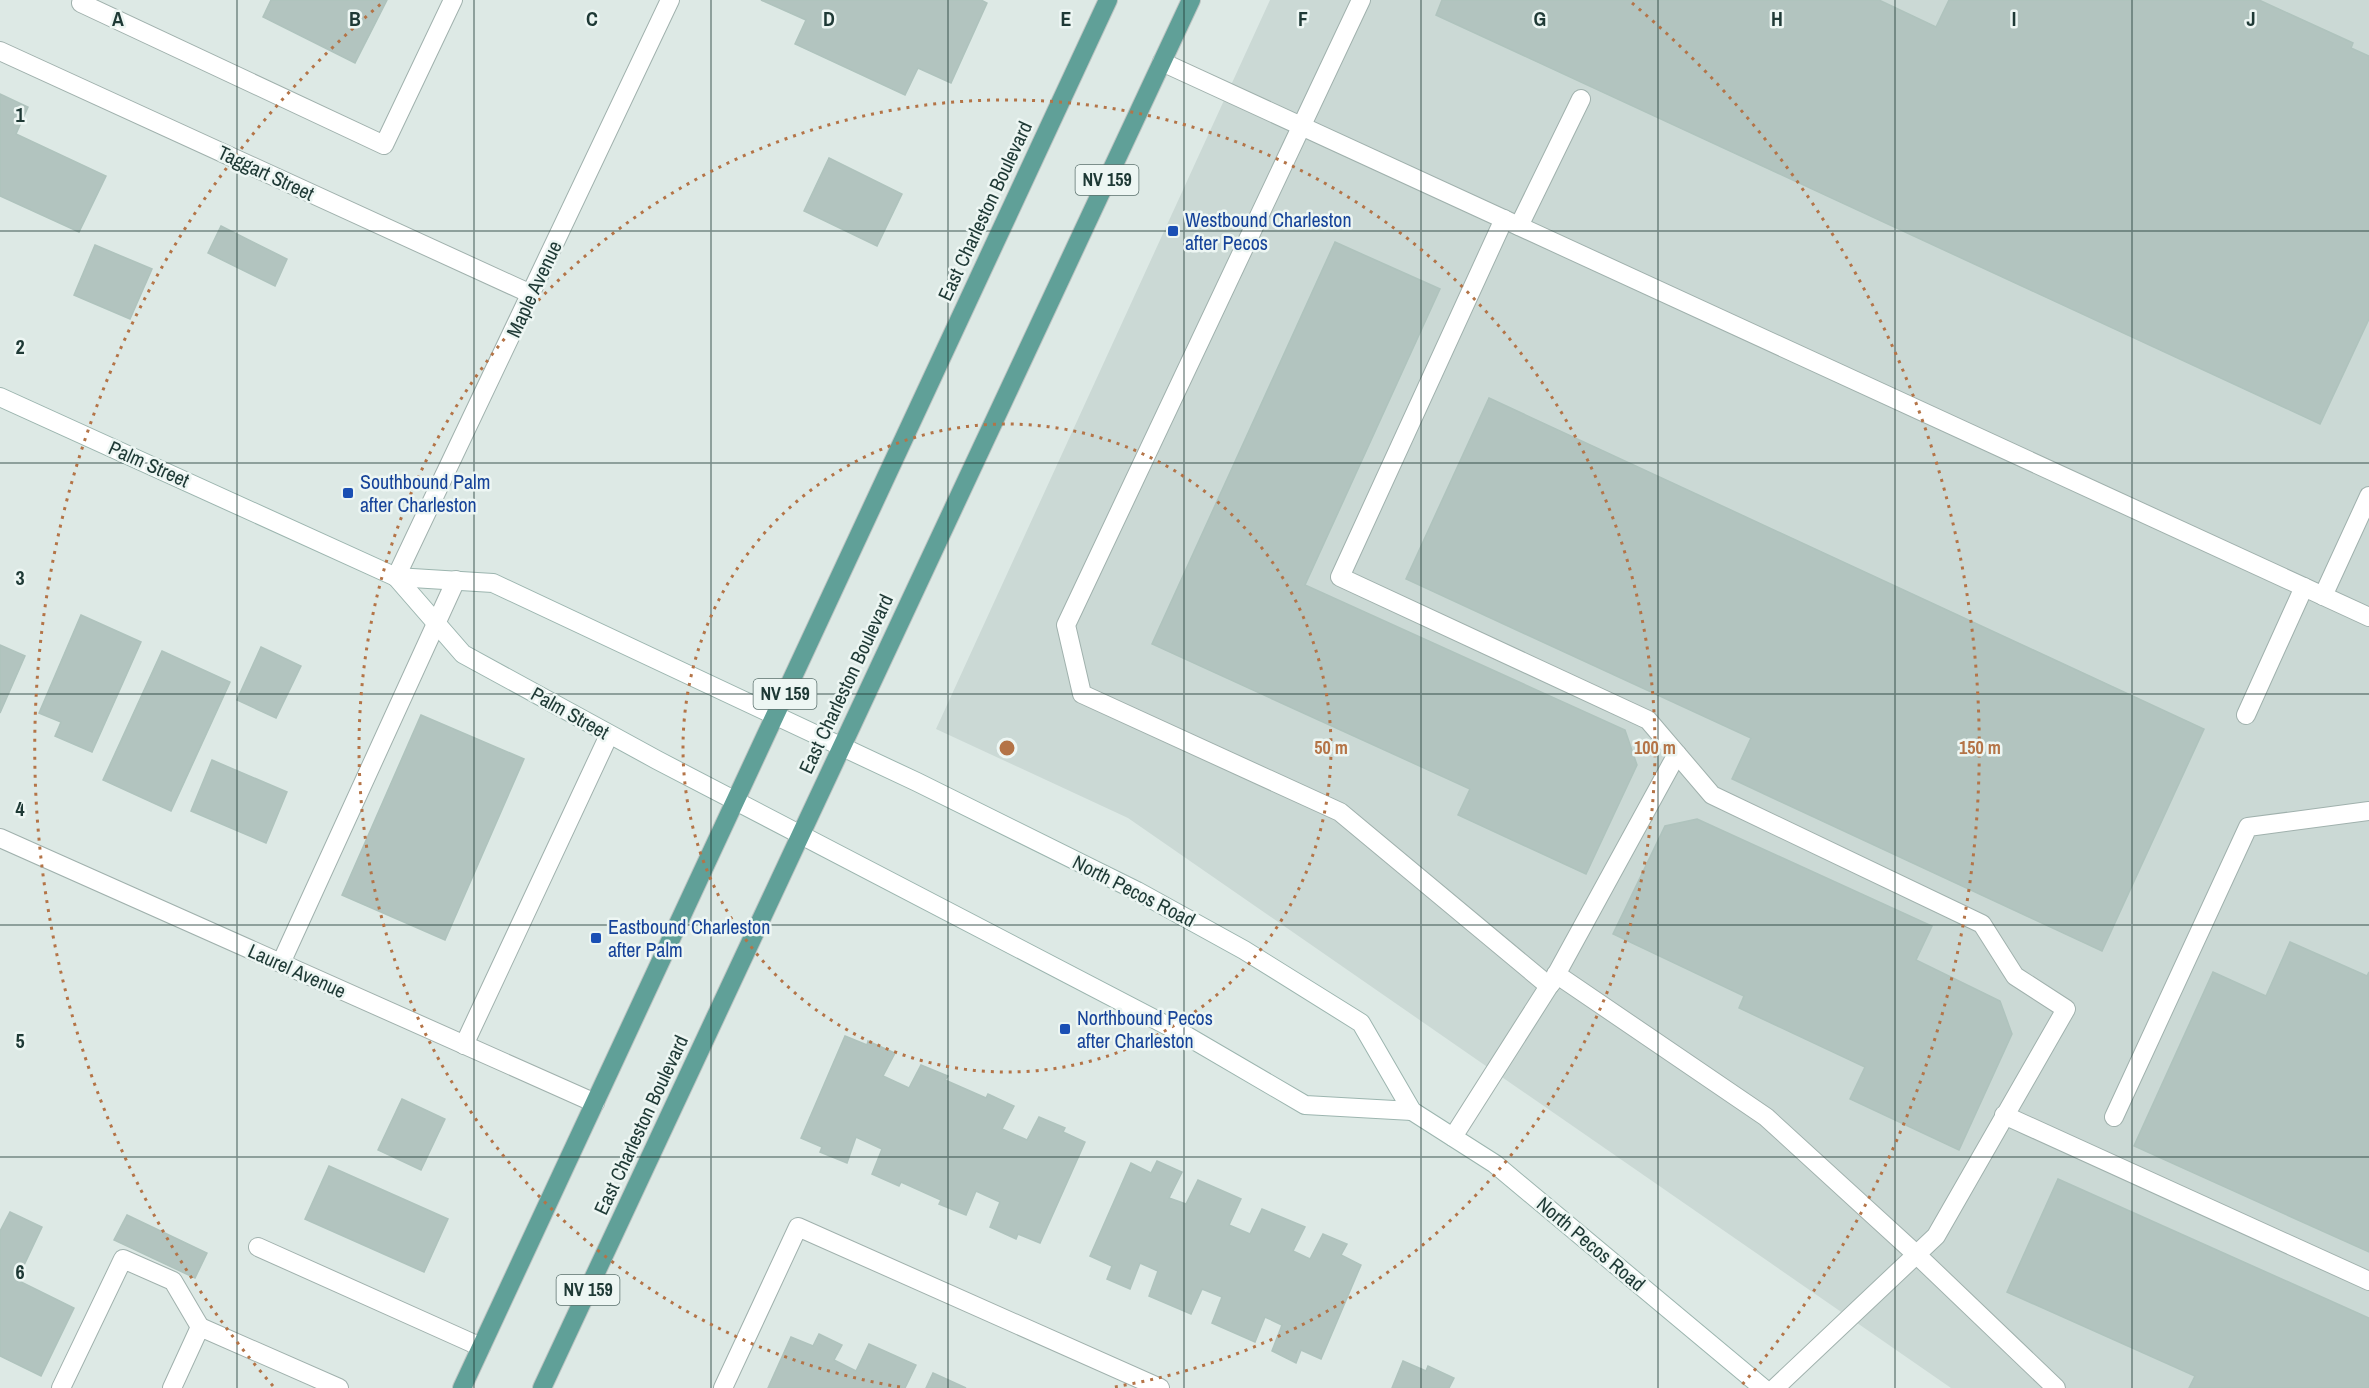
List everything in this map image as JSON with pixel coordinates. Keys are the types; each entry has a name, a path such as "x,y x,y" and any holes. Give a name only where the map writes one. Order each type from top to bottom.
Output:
{"main road":[{"path":"82,0 81,3 384,145 453,0"},
{"name":"Maple Avenue","path":"396,577 670,0"},
{"name":"East Charleston Boulevard","path":"462,1388 1108,0"},
{"name":"East Charleston Boulevard","path":"543,1388 1191,0"},
{"path":"1361,0 1066,625 1082,694 1340,812 1552,980 1766,1117 1917,1255 2055,1388"},
{"name":"Taggart Street","path":"0,51 531,294"},
{"path":"1162,62 2369,617"},
{"path":"1581,99 1511,223 1340,577 1648,720 1712,795 1982,924 2015,976 2066,1009 1936,1236 1775,1388"},
{"name":"Palm Street","path":"0,397 396,577 493,583 808,730"},
{"path":"2323,596 2369,496"},
{"name":"Palm Street","path":"396,577 463,654 609,735 768,818"},
{"path":"281,963 456,580"},
{"path":"2246,715 2304,587"},
{"name":"North Pecos Road","path":"808,730 1137,891 1244,950 1361,1023 1412,1111 1495,1164 1763,1388"},
{"path":"464,1045 609,735"},
{"path":"1454,1137 1552,980 1677,754"},
{"path":"2114,1117 2248,827 2369,811"},
{"name":"North Pecos Road","path":"768,818 1187,1036 1305,1106 1412,1111"},
{"name":"Laurel Avenue","path":"0,838 595,1103"},
{"path":"2004,1115 2369,1281"},
{"path":"723,1388 798,1227 1160,1388"},
{"path":"258,1247 481,1347"},
{"path":"61,1388 123,1259 173,1281 200,1328 339,1388"},
{"path":"172,1388 200,1328"}],"shaded area":[{"path":"1270,0 2369,0 2369,1388 1951,1388 1128,818 936,729"}],"building":[{"path":"271,0 387,0 355,63 263,17"},
{"path":"761,0 981,0 987,3 951,83 918,68 905,95 795,44 806,20"},
{"path":"1442,0 1879,0 1936,27 1949,0 2259,0 2353,43 2351,48 2369,56 2369,319 2320,424 1436,15"},
{"path":"0,94 28,107 16,134 106,176 79,232 0,196"},
{"path":"829,158 902,194 877,246 804,211"},
{"path":"221,226 287,259 275,286 208,253"},
{"path":"1335,242 1440,289 1305,585 1625,730 1637,765 1586,874 1458,815 1470,789 1152,644"},
{"path":"95,245 152,269 130,319 74,295"},
{"path":"1489,398 2204,729 2102,951 1732,779 1751,738 1406,579"},
{"path":"81,615 141,642 92,752 55,736 61,722 39,713"},
{"path":"0,645 25,656 0,713"},
{"path":"261,647 301,666 276,718 237,700"},
{"path":"162,651 230,682 171,811 103,780"},
{"path":"421,715 524,759 445,940 342,895"},
{"path":"212,760 287,792 266,843 191,811"},
{"path":"1697,819 1932,926 1916,960 2000,1001 2012,1034 1959,1150 1850,1099 1865,1067 1739,1008 1744,996 1613,934 1665,826"},
{"path":"2290,942 2367,976 2369,972 2369,1252 2134,1146 2213,972 2266,996"},
{"path":"845,1036 867,1045 868,1041 895,1053 883,1076 909,1088 921,1065 948,1076 945,1080 986,1098 988,1094 1014,1106 1002,1129 1027,1140 1039,1117 1065,1128 1063,1132 1085,1142 1040,1243 1018,1234 1016,1239 990,1227 1000,1202 976,1191 966,1215 939,1204 941,1200 901,1182 899,1186 872,1174 882,1149 856,1137 847,1163 820,1152 822,1147 801,1138"},
{"path":"402,1099 445,1119 421,1170 378,1150"},
{"path":"1157,1161 1182,1172 1169,1198 1186,1204 1198,1180 1241,1199 1229,1225 1250,1234 1262,1209 1305,1227 1293,1251 1310,1259 1323,1234 1347,1244 1341,1255 1361,1265 1321,1359 1301,1350 1296,1363 1272,1351 1282,1325 1265,1317 1255,1342 1212,1323 1222,1297 1202,1289 1191,1314 1149,1296 1158,1271 1140,1263 1130,1289 1107,1279 1112,1266 1090,1256 1131,1163 1151,1173"},
{"path":"329,1166 448,1219 424,1272 305,1219"},
{"path":"2058,1179 2369,1318 2369,1388 2189,1388 2195,1376 2007,1292"},
{"path":"10,1212 42,1227 17,1280 74,1308 41,1376 0,1356 0,1231"},
{"path":"127,1215 207,1253 195,1278 114,1240"},
{"path":"819,1334 842,1345 834,1360 856,1371 869,1344 916,1365 905,1388 768,1388 791,1337 813,1346"},
{"path":"1403,1361 1426,1371 1428,1366 1454,1378 1449,1388 1392,1388"},
{"path":"933,1373 966,1388 926,1388"}],"place":[{"name":"Westbound Charleston after Pecos","path":"1173,231"},
{"name":"Southbound Palm after Charleston","path":"348,493"},
{"name":"Eastbound Charleston after Palm","path":"596,938"},
{"name":"Northbound Pecos after Charleston","path":"1065,1029"}]}
